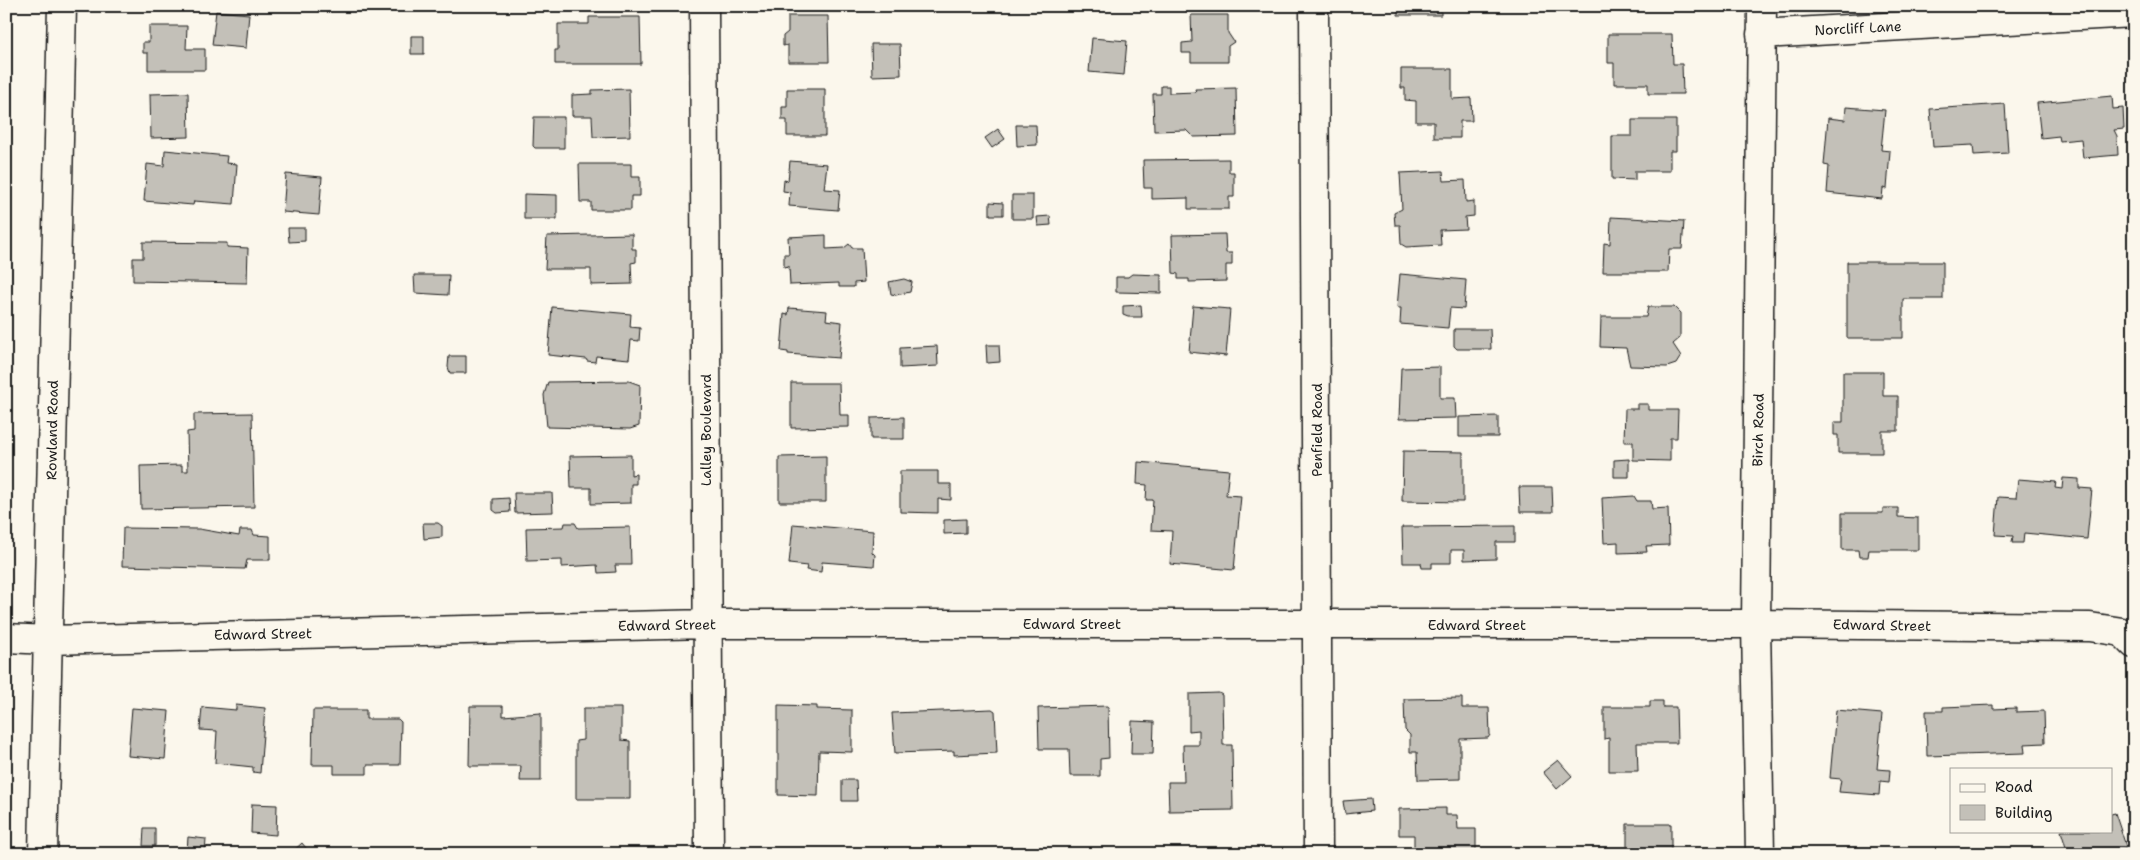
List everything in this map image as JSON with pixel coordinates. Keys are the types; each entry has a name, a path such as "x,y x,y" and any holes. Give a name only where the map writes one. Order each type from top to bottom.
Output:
{"street":[{"name":"Rowland Road","path":"43,854 62,6"},
{"name":"Lalley Boulevard","path":"704,6 709,854"},
{"name":"Penfield Road","path":"1314,6 1318,854"},
{"name":"Birch Road","path":"1760,854 1756,624 1762,6"},
{"name":"Norcliff Lane","path":"1761,34 2134,12"},
{"name":"Edward Street","path":"6,638 48,640 707,624 1756,624 2090,627 2122,632 2134,644"}],"building":[{"path":"1398,6 1441,6 1441,15 1398,15"},
{"path":"216,11 249,14 246,48 212,45"},
{"path":"1191,15 1228,15 1228,33 1234,42 1228,46 1228,62 1191,62 1191,53 1182,53 1182,43 1192,42"},
{"path":"788,16 828,16 829,62 788,62 788,45 783,46 783,36 788,32"},
{"path":"589,17 640,17 641,64 555,64 555,50 558,50 558,24 589,24"},
{"path":"149,26 187,26 186,49 205,49 205,70 148,70 148,53 143,53 143,42 149,42"},
{"path":"1608,34 1672,34 1673,64 1682,64 1683,94 1648,94 1648,84 1614,84 1614,63 1608,63"},
{"path":"411,36 424,36 424,54 411,54"},
{"path":"1092,38 1127,41 1124,75 1089,72"},
{"path":"871,44 900,44 901,75 872,76"},
{"path":"1401,69 1452,69 1452,99 1471,98 1472,121 1460,121 1460,138 1434,138 1434,122 1416,122 1416,101 1405,100 1405,88 1401,88"},
{"path":"1161,86 1169,86 1169,93 1196,92 1195,89 1236,88 1237,136 1193,137 1186,130 1154,131 1153,94 1161,94"},
{"path":"629,89 630,136 593,137 592,116 572,116 572,95 592,94 592,90"},
{"path":"787,89 825,89 825,136 787,136 787,120 782,120 782,107 787,107"},
{"path":"188,93 189,137 151,138 150,94"},
{"path":"2112,96 2113,109 2123,108 2124,129 2114,130 2117,136 2118,155 2083,158 2081,139 2060,141 2059,136 2041,138 2037,103"},
{"path":"2005,104 2008,153 1974,155 1973,145 1933,147 1930,109"},
{"path":"1846,107 1885,110 1881,150 1890,151 1887,189 1883,188 1882,199 1827,193 1829,166 1824,165 1828,118 1845,120"},
{"path":"534,117 564,117 564,148 535,148 533,146"},
{"path":"1632,120 1676,120 1676,151 1670,151 1670,171 1635,171 1635,180 1612,179 1612,136 1632,136"},
{"path":"1016,125 1036,125 1037,145 1017,146"},
{"path":"998,129 1005,139 992,148 985,138"},
{"path":"165,150 227,156 226,163 237,164 234,204 194,201 193,205 144,201 147,164 164,166"},
{"path":"1229,159 1229,172 1234,172 1234,197 1229,197 1229,209 1188,209 1188,198 1152,199 1152,188 1144,188 1143,160"},
{"path":"790,161 827,164 824,189 840,190 838,210 789,206 790,192 783,191 784,180 788,181"},
{"path":"579,164 631,164 631,177 640,177 640,196 631,196 631,210 591,210 591,202 580,202"},
{"path":"1443,171 1444,181 1465,180 1466,202 1474,201 1474,216 1465,217 1466,229 1440,230 1441,245 1406,247 1401,244 1400,225 1395,225 1394,213 1402,209 1400,173"},
{"path":"286,174 322,177 319,215 283,212"},
{"path":"524,194 557,195 557,219 524,219"},
{"path":"1012,195 1033,195 1033,219 1012,219"},
{"path":"990,202 1003,203 1003,215 990,215"},
{"path":"1050,216 1051,225 1038,226 1037,217"},
{"path":"1611,217 1684,221 1682,249 1669,249 1668,272 1603,272 1604,243 1610,244"},
{"path":"288,228 305,228 305,241 289,242"},
{"path":"632,234 632,249 636,249 636,262 631,263 632,284 591,285 591,269 545,269 547,236"},
{"path":"1225,234 1226,253 1232,253 1232,265 1226,265 1226,281 1189,282 1189,279 1178,279 1178,274 1173,273 1172,235"},
{"path":"826,235 826,249 844,248 849,244 852,248 862,248 864,282 854,283 854,287 839,287 839,283 790,285 789,266 784,267 784,254 789,254 788,237"},
{"path":"143,242 227,243 227,247 248,248 247,283 133,281 133,258 143,258"},
{"path":"1847,262 1943,262 1943,299 1903,299 1903,338 1847,338"},
{"path":"1132,274 1161,275 1161,293 1116,292 1116,277 1128,277"},
{"path":"1400,274 1466,280 1464,309 1450,308 1448,328 1400,324 1401,308 1397,308"},
{"path":"414,275 449,275 448,295 415,293"},
{"path":"904,279 912,282 910,292 896,295 891,294 889,282"},
{"path":"1141,305 1142,317 1123,315 1123,306"},
{"path":"1193,306 1230,309 1226,356 1189,352"},
{"path":"552,307 631,314 630,327 640,328 639,341 631,340 629,359 596,356 595,362 587,361 586,359 548,355"},
{"path":"1648,307 1674,307 1680,313 1680,338 1673,344 1681,356 1676,364 1667,367 1630,366 1626,348 1600,347 1601,317 1646,317"},
{"path":"789,308 827,311 826,320 842,322 839,358 788,354 788,352 781,351 784,314 788,315"},
{"path":"1454,329 1490,329 1491,349 1457,349 1454,346"},
{"path":"986,345 999,345 1000,362 987,363"},
{"path":"937,346 938,366 900,368 900,348"},
{"path":"449,356 466,356 466,373 450,373 448,367"},
{"path":"1440,367 1440,398 1455,398 1456,418 1399,419 1401,368"},
{"path":"1843,372 1883,372 1883,396 1898,396 1898,431 1882,431 1882,453 1838,453 1838,435 1834,435 1834,422 1843,422"},
{"path":"629,381 640,385 639,426 630,429 547,427 544,395 548,382"},
{"path":"791,383 839,383 840,415 849,415 849,427 791,428"},
{"path":"1637,404 1648,404 1648,410 1678,410 1677,438 1670,438 1670,461 1633,460 1633,442 1624,442 1625,409 1637,409"},
{"path":"252,413 254,507 141,509 140,466 182,465 182,471 188,471 187,432 194,431 194,414"},
{"path":"1498,416 1498,437 1459,437 1459,417"},
{"path":"904,417 904,439 871,439 871,418"},
{"path":"1403,451 1463,452 1463,502 1402,501"},
{"path":"631,455 631,475 636,474 636,484 631,484 631,503 591,504 591,488 571,488 570,456"},
{"path":"826,456 826,502 779,502 779,457"},
{"path":"1629,459 1629,477 1614,477 1614,460"},
{"path":"1138,462 1229,470 1226,495 1241,496 1234,570 1170,564 1172,531 1151,530 1153,500 1146,500 1147,485 1137,484"},
{"path":"900,471 938,471 938,484 951,484 951,500 938,499 938,513 900,512"},
{"path":"2063,478 2079,479 2079,488 2092,489 2087,539 2024,533 2023,543 2012,543 2013,536 1995,535 1998,497 2016,498 2018,479 2056,482 2055,488 2062,489"},
{"path":"1519,487 1552,487 1553,512 1520,512"},
{"path":"514,493 552,493 553,512 515,513"},
{"path":"1634,496 1637,501 1651,501 1652,509 1668,508 1669,545 1646,546 1647,552 1618,553 1618,542 1604,543 1602,498"},
{"path":"509,498 510,512 497,513 493,510 493,499"},
{"path":"1883,508 1898,508 1898,517 1918,518 1918,550 1869,550 1868,557 1859,557 1858,550 1842,550 1842,513 1883,513"},
{"path":"966,519 966,533 944,534 944,520"},
{"path":"423,523 438,523 442,526 442,537 424,539"},
{"path":"565,523 575,523 578,528 630,527 631,565 615,565 616,572 598,573 597,565 562,567 562,560 527,561 526,528 564,527"},
{"path":"793,524 873,531 872,552 875,555 874,566 822,562 821,572 806,570 807,566 789,564"},
{"path":"1515,526 1515,542 1496,542 1496,559 1464,560 1464,550 1451,550 1451,563 1432,563 1432,568 1422,568 1421,563 1403,563 1402,527"},
{"path":"123,528 199,529 239,536 240,530 252,530 254,535 270,536 270,560 247,560 245,569 122,566"},
{"path":"1219,693 1222,695 1223,745 1232,745 1233,810 1169,811 1168,782 1184,782 1183,745 1199,745 1199,730 1189,731 1189,694"},
{"path":"1462,698 1462,708 1489,708 1490,735 1488,738 1460,739 1460,779 1418,780 1417,752 1410,752 1410,735 1405,730 1404,699"},
{"path":"1650,701 1663,701 1663,707 1676,707 1677,743 1637,743 1638,771 1609,771 1609,738 1604,739 1604,707 1650,707"},
{"path":"236,705 265,708 260,773 253,772 253,767 215,763 217,731 200,730 202,707 236,710"},
{"path":"778,705 817,706 817,709 852,710 852,752 819,751 818,796 778,795"},
{"path":"1993,705 1993,709 2016,708 2016,712 2044,711 2045,743 2024,744 2025,753 1927,756 1926,711 1943,711 1943,707"},
{"path":"470,706 503,706 503,716 541,713 541,781 520,781 521,766 469,766"},
{"path":"1108,706 1109,758 1100,759 1100,776 1070,776 1069,749 1039,749 1038,708"},
{"path":"132,708 169,711 165,759 128,756"},
{"path":"584,708 621,708 621,740 630,741 630,799 576,799 576,741 583,740"},
{"path":"992,709 995,711 997,753 954,755 954,751 895,753 892,713"},
{"path":"313,710 366,710 366,719 398,719 401,722 400,765 367,765 367,774 334,774 334,765 312,765"},
{"path":"1836,710 1882,714 1877,769 1890,770 1889,782 1880,781 1879,795 1839,792 1841,779 1830,778"},
{"path":"1132,721 1154,722 1153,754 1131,754"},
{"path":"1558,760 1572,776 1557,789 1543,772"},
{"path":"842,780 856,780 857,801 842,801"},
{"path":"1371,799 1372,811 1345,814 1343,801"},
{"path":"252,804 277,805 276,835 251,833"},
{"path":"1446,808 1446,815 1457,815 1458,829 1476,829 1476,854 1414,854 1414,835 1399,835 1399,809"},
{"path":"2115,813 2127,849 2111,854 2068,854 2061,832 2112,832 2112,814"},
{"path":"1627,824 1671,824 1671,854 1627,854"},
{"path":"144,828 155,828 155,846 143,846"},
{"path":"188,837 206,839 205,854 187,852"},
{"path":"302,843 311,854 291,854 291,853"}]}
